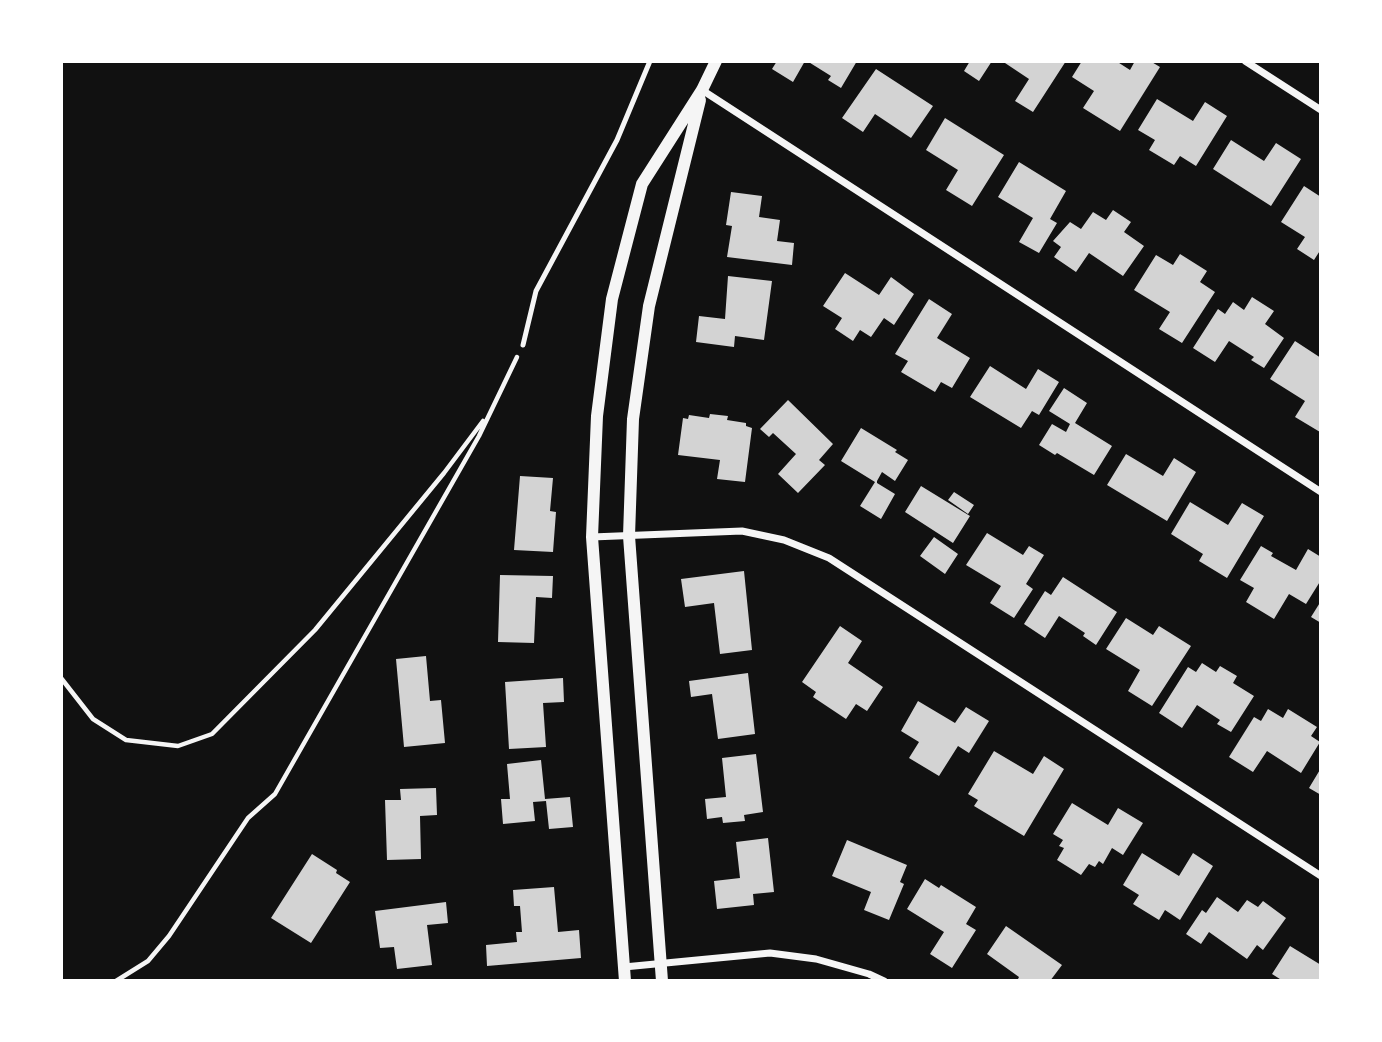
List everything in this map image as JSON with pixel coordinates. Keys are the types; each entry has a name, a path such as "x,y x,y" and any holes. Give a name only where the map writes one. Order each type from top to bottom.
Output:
{"street":[{"path":"625,981 593,537 597,416 612,299 642,184 702,90 716,61"},
{"path":"1245,61 1321,110"},
{"path":"702,90 1321,492"},
{"path":"662,981 629,536 633,419 649,306 702,90"},
{"path":"593,537 742,531 784,540 829,558 1321,876"},
{"path":"624,967 770,953 816,958 884,981"}],"lane":[{"path":"523,345 536,291 617,141 650,61"}],"path":[{"path":"116,981 148,961 169,936 248,818 275,794 480,436 523,345"},
{"path":"61,678 93,719 125,740 178,746 212,734 315,630 488,415"}],"building":[{"path":"777,61 805,61 793,82 772,69"},
{"path":"807,61 857,61 841,88 828,80 831,76"},
{"path":"970,61 992,61 979,81 964,71"},
{"path":"1002,61 1066,61 1033,112 1015,101 1029,79"},
{"path":"1082,61 1116,61 1130,70 1135,61 1150,61 1160,67 1120,131 1083,108 1094,91 1072,77"},
{"path":"876,69 933,106 911,138 875,114 863,132 842,118"},
{"path":"1157,99 1193,121 1205,102 1227,116 1196,166 1180,156 1174,165 1149,150 1155,140 1138,130"},
{"path":"945,118 1004,155 972,206 946,190 958,170 926,150"},
{"path":"1231,140 1264,161 1276,143 1301,159 1271,206 1213,169"},
{"path":"1019,162 1066,191 1050,219 1057,223 1039,253 1019,242 1033,218 998,197"},
{"path":"1304,186 1321,197 1321,249 1314,260 1297,249 1305,237 1281,222"},
{"path":"731,192 762,196 759,217 780,220 777,241 794,243 792,265 727,257 732,226 726,225"},
{"path":"1113,210 1131,222 1124,232 1144,246 1123,276 1089,253 1076,272 1054,257 1061,247 1053,241 1070,222 1081,229 1093,212 1106,220"},
{"path":"1180,254 1207,271 1200,282 1215,292 1182,343 1159,329 1170,312 1134,290 1156,255 1173,265"},
{"path":"845,273 879,295 891,277 914,294 894,325 884,318 871,337 860,330 853,341 835,329 842,318 823,306"},
{"path":"728,276 772,281 764,340 735,336 734,347 696,342 699,316 725,319"},
{"path":"1252,297 1274,311 1265,324 1284,338 1264,368 1251,360 1254,357 1229,341 1215,362 1193,348 1218,309 1225,314 1233,302 1244,310"},
{"path":"929,299 952,314 937,338 970,358 952,388 941,382 935,392 901,372 908,361 895,354"},
{"path":"1295,341 1321,358 1320,432 1295,417 1305,401 1270,379"},
{"path":"990,366 1026,389 1038,369 1059,382 1039,415 1032,411 1021,428 970,397"},
{"path":"1064,388 1087,403 1075,423 1112,446 1094,475 1039,445 1052,424 1066,432 1070,424 1049,411"},
{"path":"788,400 833,444 819,460 825,465 798,493 778,474 796,454 773,433 769,437 760,429"},
{"path":"710,414 728,416 727,420 746,423 746,426 752,428 745,482 717,479 720,460 678,455 683,418 688,419 689,415 709,418"},
{"path":"861,428 908,460 895,481 882,472 877,481 895,494 881,519 860,506 875,482 841,461"},
{"path":"1126,454 1163,476 1174,458 1196,472 1167,521 1107,485"},
{"path":"520,476 553,478 550,511 556,512 553,552 514,550"},
{"path":"921,486 970,516 953,543 905,512"},
{"path":"954,492 974,505 968,514 948,500"},
{"path":"1190,502 1228,525 1242,503 1264,516 1227,578 1199,561 1203,554 1171,534"},
{"path":"987,533 1023,555 1029,546 1044,555 1026,584 1033,589 1014,618 990,603 1001,586 966,565"},
{"path":"934,537 958,554 945,574 920,556"},
{"path":"1261,546 1273,553 1271,556 1296,570 1308,549 1321,557 1321,580 1306,604 1289,594 1274,619 1246,602 1254,588 1240,580"},
{"path":"744,571 752,650 720,654 714,603 685,607 681,579"},
{"path":"500,575 553,576 552,598 536,597 534,643 498,642"},
{"path":"1063,577 1117,612 1096,645 1083,636 1085,633 1059,616 1045,638 1024,624 1045,591 1051,595"},
{"path":"1321,601 1321,623 1311,617"},
{"path":"1126,618 1153,635 1159,626 1191,646 1152,706 1128,691 1140,670 1106,649"},
{"path":"840,626 862,641 848,663 883,687 867,711 856,704 846,719 813,697 816,692 802,682"},
{"path":"426,656 430,701 441,700 445,743 404,747 396,659"},
{"path":"1202,663 1216,672 1220,666 1237,676 1233,683 1254,696 1231,732 1217,724 1220,720 1197,705 1182,728 1159,713 1188,667 1196,672"},
{"path":"748,673 755,734 718,739 712,694 691,697 689,681"},
{"path":"563,678 564,702 543,703 546,747 509,749 505,682"},
{"path":"918,701 955,723 966,707 989,721 969,753 958,746 939,776 909,758 919,742 901,731"},
{"path":"1268,709 1283,718 1288,709 1317,727 1311,736 1320,742 1301,773 1267,751 1253,772 1229,757 1254,717 1261,721"},
{"path":"994,751 1033,774 1044,756 1064,769 1024,836 974,806 978,800 968,794"},
{"path":"756,754 763,812 744,815 745,821 723,823 722,817 707,819 705,799 726,797 722,758"},
{"path":"541,760 545,799 570,797 573,827 549,829 546,801 533,802 535,821 503,824 501,799 510,799 507,764"},
{"path":"1321,768 1321,795 1309,788"},
{"path":"436,788 437,815 420,816 421,859 387,860 385,800 401,800 400,789"},
{"path":"1072,803 1108,825 1118,808 1143,823 1123,855 1112,848 1103,864 1099,861 1095,867 1089,864 1081,875 1057,860 1064,848 1059,846 1063,840 1053,834"},
{"path":"768,838 774,892 753,894 754,905 717,909 714,881 740,878 736,842"},
{"path":"847,840 907,865 900,882 904,884 889,920 864,910 871,892 832,876"},
{"path":"1142,853 1179,876 1193,853 1213,866 1180,920 1165,910 1159,920 1133,904 1139,895 1123,885"},
{"path":"312,854 350,882 311,943 271,918"},
{"path":"925,879 939,888 941,885 976,907 966,924 976,930 952,968 930,954 944,932 907,909"},
{"path":"554,887 558,932 579,930 581,958 487,966 486,945 517,942 516,932 522,932 520,906 514,906 513,890"},
{"path":"1217,897 1238,912 1247,900 1258,907 1263,901 1286,918 1263,950 1257,945 1247,959 1209,932 1201,944 1186,934 1202,910 1206,913"},
{"path":"446,902 448,923 427,925 432,965 397,969 394,947 380,948 375,911"},
{"path":"1006,926 1062,965 1050,981 1017,981 1019,977 987,954"},
{"path":"1290,946 1321,965 1321,981 1283,981 1272,974"}]}
